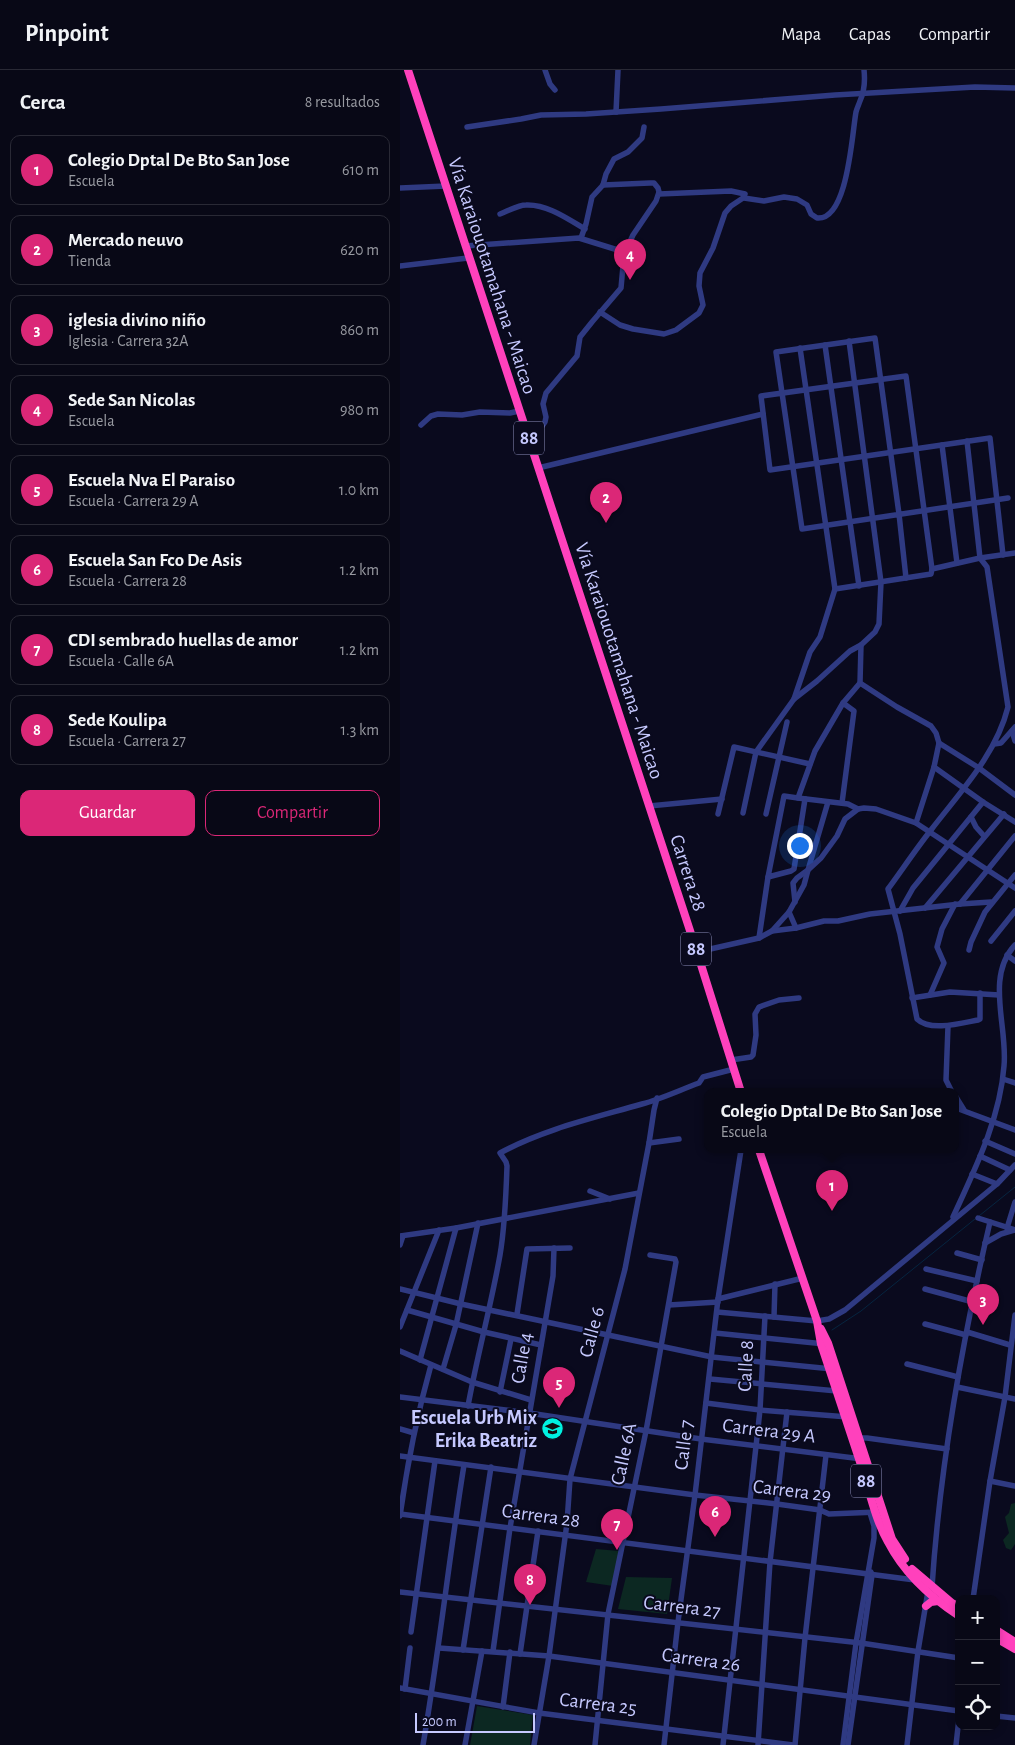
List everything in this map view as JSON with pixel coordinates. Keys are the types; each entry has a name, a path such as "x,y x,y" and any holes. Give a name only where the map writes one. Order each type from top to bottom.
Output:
{"highway":[{"name":"Vía Karaiouotamahana - Maicao","path":"408,70 649,806"},
{"name":"Carrera 28","path":"649,806 740,1088"},
{"name":"88","path":"760,1153 825,1344 862,1460 876,1512 888,1542 915,1580 955,1605"},
{"name":"88","path":"833,1370 837,1391 859,1438 862,1460"},
{"name":"88","path":"876,1512 906,1561 938,1601 955,1613"},
{"path":"926,1606 931,1602 938,1601"},
{"path":"1000,1633 1015,1642"},
{"path":"999,1640 1015,1649"}],"street":[{"path":"545,70 548,80 555,90"},
{"path":"616,112 618,70"},
{"path":"600,312 620,325 664,334 681,327 699,313 703,308 699,276 713,248 724,215 731,206 744,198 767,201 791,198 804,203 815,217 822,218 830,213 846,180 856,111 862,94 864,70"},
{"path":"467,127 541,114 616,112 862,94 975,88 1015,88"},
{"path":"581,238 585,229 592,197 603,185 606,174 614,159 634,146 642,138 644,127"},
{"path":"603,185 654,183 658,188 659,194 656,201 633,235 622,259"},
{"path":"400,188 446,186"},
{"path":"659,194 732,191 743,193 744,198"},
{"path":"500,214 527,205 546,208 585,229"},
{"path":"465,246 581,238 621,251 621,288 580,337 577,356 546,393 543,404 546,417 545,422 531,442"},
{"path":"400,266 468,258"},
{"path":"906,578 899,514 875,338 776,352 802,529 850,522 873,518 899,514 924,510 1008,498"},
{"path":"743,812 756,752 794,700 850,651 875,632 879,624 881,582 849,341"},
{"path":"825,345 858,586"},
{"path":"794,700 810,652 820,637 835,589 800,348"},
{"path":"835,589 932,574 932,569 916,449 906,376 762,396 770,470 890,452 916,449 967,442 990,438 1004,555"},
{"path":"421,425 431,416 438,414 462,415 480,412 510,413 519,411"},
{"path":"538,468 763,414"},
{"path":"967,442 980,558 987,567 1008,706 994,744 965,788 930,830 888,889 896,911 917,1019 925,1024 948,1026 980,1019 980,993"},
{"path":"942,445 957,563"},
{"path":"932,569 980,558 1015,553"},
{"path":"768,877 794,869 802,798 810,764 815,751 843,703 860,683 861,644"},
{"path":"860,683 897,707 932,726 936,733 939,743 934,767 916,823"},
{"path":"842,803 854,711 843,703"},
{"path":"766,814 787,722"},
{"path":"994,744 1001,743 1013,729"},
{"path":"1013,729 1015,741"},
{"path":"939,743 1015,794"},
{"path":"718,814 734,747 810,764"},
{"path":"934,767 1015,822"},
{"path":"759,938 768,877 784,796 848,804 858,809"},
{"path":"649,806 722,799"},
{"path":"697,952 759,938 772,931 789,912 804,885 828,802"},
{"path":"896,911 983,802"},
{"path":"795,902 793,883 821,858 837,836 845,819 858,809 864,808 876,809 930,830 1015,888"},
{"path":"925,908 1004,814"},
{"path":"971,817 976,827 984,836"},
{"path":"930,995 944,962 937,947 942,929 957,904 1015,836"},
{"path":"969,950 980,921 991,902 1015,875"},
{"path":"772,931 870,914 991,902"},
{"path":"991,941 1015,911"},
{"path":"789,912 796,928"},
{"path":"952,1219 986,1141 1003,1079 1005,1064 999,995 1003,964 1008,952 1015,945"},
{"path":"1008,952 1015,961"},
{"path":"912,998 950,992 999,995"},
{"path":"731,1060 751,1057 753,1055 756,1035 756,1014 759,1008 779,1000 799,998"},
{"path":"948,1026 946,1080 950,1088"},
{"path":"468,1406 490,1309 500,1254 507,1166 500,1153 535,1136 644,1104 699,1083 703,1077 734,1069"},
{"path":"1003,1079 1015,1083"},
{"name":"Calle 6","path":"534,1745 549,1656 570,1479 625,1269 657,1098"},
{"path":"959,1102 964,1110"},
{"path":"644,1104 654,1110"},
{"path":"959,1109 1015,1130"},
{"path":"650,1143 679,1139"},
{"path":"986,1141 1015,1154"},
{"name":"Calle 7","path":"664,1745 710,1379 718,1300 741,1153"},
{"path":"717,1312 817,1321 828,1319 845,1310 952,1219 997,1184 1013,1168 980,1156"},
{"path":"972,1174 997,1184"},
{"path":"590,1191 610,1199"},
{"path":"400,1246 402,1236 456,1228 639,1193"},
{"path":"1007,1228 1015,1202"},
{"path":"978,1218 1015,1230"},
{"path":"907,1745 918,1651 930,1589 958,1377 990,1222"},
{"path":"443,1369 456,1325 478,1223"},
{"path":"420,1360 456,1228"},
{"path":"400,1327 439,1230"},
{"path":"985,1243 1001,1234 1015,1230"},
{"name":"Calle 4","path":"493,1651 510,1528 553,1276 554,1248"},
{"path":"517,1314 528,1249 570,1248"},
{"path":"957,1253 982,1260"},
{"name":"Calle 6A","path":"595,1745 608,1614 646,1431 676,1260 650,1255"},
{"path":"926,1269 977,1281"},
{"path":"669,1305 718,1300 803,1278"},
{"path":"774,1317 775,1284"},
{"path":"400,1289 461,1304 517,1314 712,1357 833,1370"},
{"path":"925,1289 972,1302"},
{"path":"407,1310 456,1325 541,1345"},
{"path":"974,1595 990,1481 1005,1397 1015,1315"},
{"name":"Calle 8","path":"722,1745 760,1410 765,1316"},
{"path":"925,1324 1012,1348"},
{"path":"715,1333 825,1344"},
{"path":"500,1392 511,1339"},
{"path":"400,1351 472,1382 531,1400"},
{"path":"907,1364 958,1377"},
{"path":"400,1515 409,1457 421,1400 432,1365"},
{"path":"710,1379 837,1391"},
{"path":"957,1386 1015,1399"},
{"name":"Carrera 29 A","path":"400,1397 529,1413 755,1447 862,1460"},
{"path":"706,1403 849,1418"},
{"path":"758,1743 770,1562 787,1412"},
{"path":"400,1429 414,1433"},
{"path":"859,1438 947,1450"},
{"path":"794,1745 826,1455"},
{"name":"Carrera 29","path":"400,1456 695,1496 777,1504 820,1510 829,1514 876,1512"},
{"path":"411,1632 435,1461"},
{"path":"423,1745 439,1648 464,1465"},
{"path":"463,1650 491,1467"},
{"path":"990,1481 1015,1486"},
{"path":"848,1745 858,1643 869,1575 876,1512"},
{"name":"Carrera 28","path":"400,1515 915,1580"},
{"path":"520,1654 538,1531"},
{"name":"Carrera 27","path":"400,1592 858,1643 955,1657"},
{"path":"402,1688 410,1648"},
{"name":"Carrera 26","path":"439,1648 549,1656 673,1672 730,1682 801,1689 955,1710"},
{"path":"465,1745 482,1651"},
{"path":"503,1707 510,1652"},
{"name":"Carrera 25","path":"402,1688 539,1713 758,1743 794,1745"},
{"path":"843,1745 852,1696"},
{"path":"1000,1716 1015,1718"},
{"path":"956,1745 958,1730"}],"green space":[{"path":"1015,1503 1015,1544 1011,1550 1006,1548 1003,1540 1009,1533 1005,1517 1009,1513 1011,1504"},
{"path":"596,1549 619,1551 613,1586 586,1582"},
{"path":"626,1577 672,1578 667,1614 618,1609"},
{"path":"477,1706 533,1715 530,1745 470,1745"}],"waterway":[{"path":"979,1216 1015,1187"},
{"path":"832,1330 861,1311 975,1219"}],"place":[{"name":"Sede San Nicolas","path":"630,280"},
{"name":"Mercado neuvo","path":"606,523"},
{"name":"Colegio Dptal De Bto San Jose","path":"832,1211"},
{"name":"iglesia divino niño","path":"983,1325"},
{"name":"Escuela Nva El Paraiso","path":"559,1408"},
{"name":"Escuela Urb Mix Erika Beatriz","path":"553,1429"},
{"name":"Escuela San Fco De Asis","path":"715,1537"},
{"name":"CDI sembrado huellas de amor","path":"617,1550"},
{"name":"Sede Koulipa","path":"530,1605"}]}
